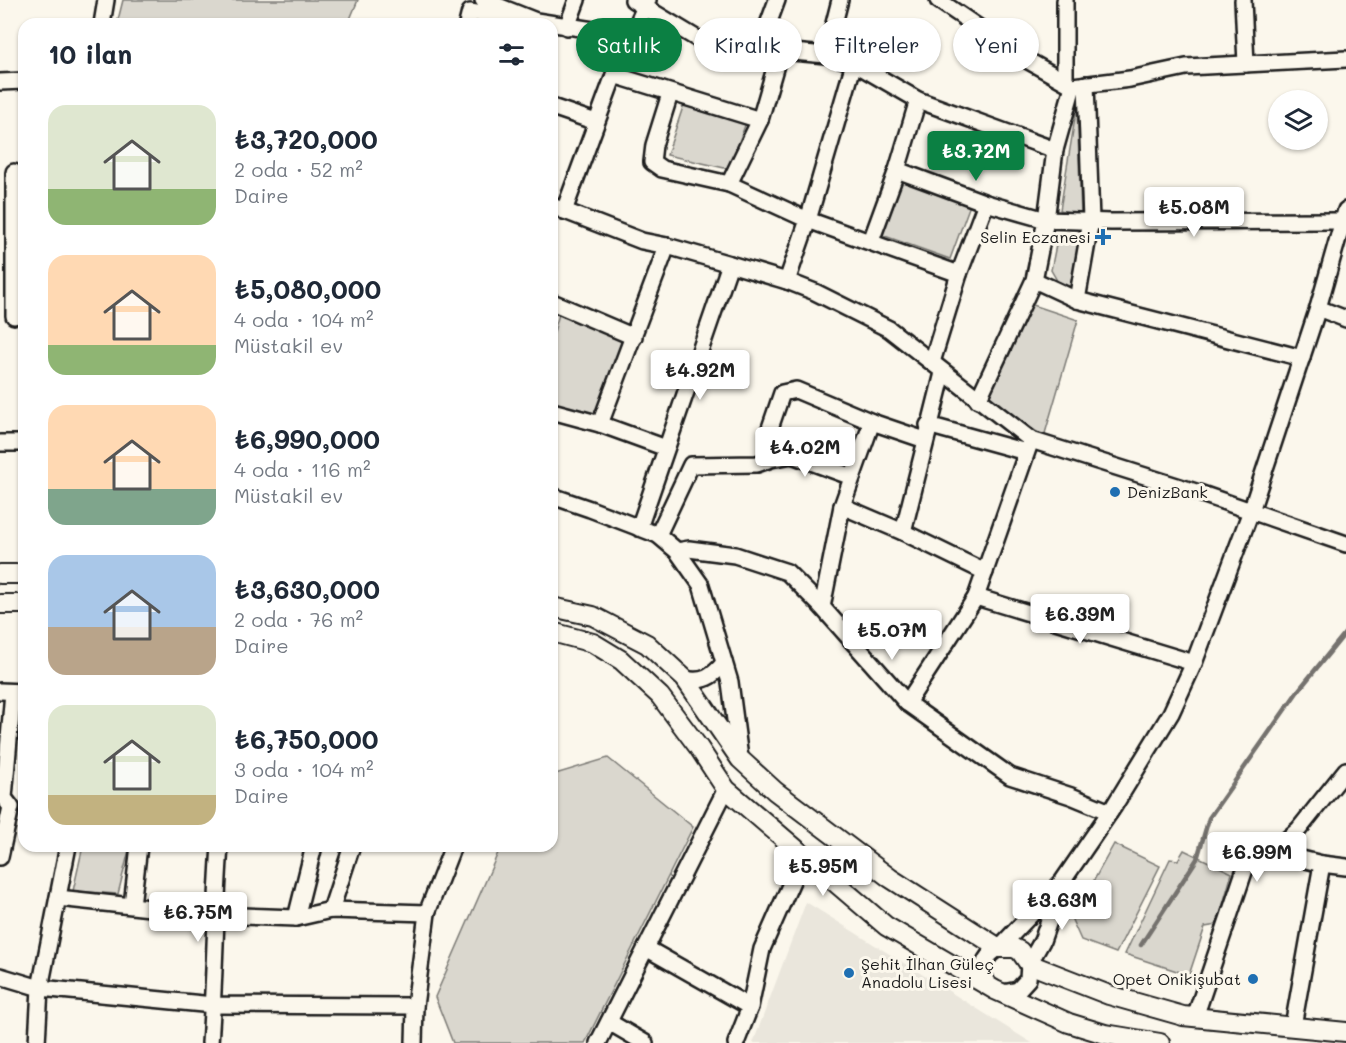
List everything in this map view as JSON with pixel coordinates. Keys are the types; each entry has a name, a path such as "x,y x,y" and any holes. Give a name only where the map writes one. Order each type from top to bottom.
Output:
{"main road":[{"path":"0,574 18,574"},
{"path":"0,604 18,604"},
{"path":"558,608 593,616 646,644 685,680 740,759 775,791 890,878 999,948 1014,948 1020,951 1029,964 1109,995 1183,1016 1346,1032"},
{"path":"558,634 593,643 621,660 660,696 726,789 886,926 996,989 1069,1023 1141,1042 1160,1043"}],"street":[{"path":"103,18 106,0"},
{"path":"483,0 528,18"},
{"path":"567,27 577,0"},
{"path":"770,18 777,0"},
{"path":"835,18 840,0"},
{"path":"938,0 1025,59 1075,83 1130,79 1186,67 1346,59"},
{"path":"1065,0 1091,220 1077,300"},
{"path":"1243,0 1246,64"},
{"path":"636,18 642,2 694,37"},
{"path":"468,18 470,12 506,18"},
{"path":"558,25 576,28"},
{"path":"615,72 558,208 642,241 667,246 787,281 815,292 889,329 978,400 1028,446"},
{"path":"729,184 760,120 774,72"},
{"path":"787,281 808,220 851,72"},
{"path":"870,72 918,100 1055,150"},
{"path":"614,75 760,120"},
{"path":"0,82 18,81"},
{"path":"978,400 1034,280 1046,220 1055,150 1075,83"},
{"path":"670,94 654,145 652,162 662,169 729,184 808,220 958,274"},
{"path":"871,241 897,170 918,100"},
{"path":"558,109 596,122"},
{"path":"897,170 986,203 1046,220 1344,216 1318,308 1251,511 1194,663 1171,713 1110,812 1062,882 999,948 992,951 984,964 983,972 996,989 1011,993 1024,985 1028,979 1029,964 1042,941 1062,882"},
{"path":"13,172 7,246 13,316"},
{"path":"932,362 958,274 986,203"},
{"path":"600,424 667,246"},
{"path":"639,528 730,264"},
{"path":"1034,280 1077,300 1302,358"},
{"path":"558,306 634,337"},
{"path":"1318,308 1346,319"},
{"path":"903,532 943,373"},
{"path":"852,477 771,445 769,430 782,393 796,390 872,422 927,433 1028,446 1251,511 1346,544"},
{"path":"558,413 600,424 666,448"},
{"path":"822,607 842,506 872,422"},
{"path":"0,443 18,443"},
{"path":"907,703 976,597 1028,446"},
{"path":"658,535 691,465 757,464 792,455"},
{"path":"558,498 658,535 677,551 701,585 730,682 740,759"},
{"path":"842,506 903,532 985,572"},
{"path":"677,551 688,549 735,555 788,572 907,703 1010,776 1071,796 1110,812"},
{"path":"976,597 1194,663"},
{"path":"685,680 698,682 708,679 724,663"},
{"path":"0,857 10,803 12,692"},
{"path":"1195,1017 1245,866 1273,852 1299,830 1346,770"},
{"path":"598,1043 726,789"},
{"path":"37,1043 40,988 67,852"},
{"path":"132,905 138,852"},
{"path":"210,1043 213,1005 214,915 219,852"},
{"path":"296,918 312,852"},
{"path":"331,910 350,852"},
{"path":"414,1043 415,1006 428,913 451,852"},
{"path":"1273,852 1322,864 1346,867"},
{"path":"736,1043 750,1007 762,949 804,856"},
{"path":"1293,1026 1322,864"},
{"path":"58,898 214,915 296,918 331,910 428,913"},
{"path":"646,948 750,1007"},
{"path":"0,976 40,988 213,1005 415,1006"},
{"path":"609,1022 645,1043"}],"shaded area":[{"path":"123,0 358,0 350,18 118,18"},
{"path":"685,101 747,120 729,169 667,155"},
{"path":"1077,106 1081,215 1060,210"},
{"path":"903,177 971,202 950,259 882,235"},
{"path":"1058,235 1081,240 1071,290 1059,284 1051,270"},
{"path":"1030,304 1078,320 1044,437 987,396"},
{"path":"559,314 624,341 595,419 558,404"},
{"path":"608,758 693,827 585,1043 453,1043 435,997 498,852 558,852 558,773"},
{"path":"1114,844 1160,866 1116,953 1081,940 1072,920"},
{"path":"1184,850 1232,873 1217,925 1205,927 1189,975 1125,954 1170,859 1178,860"},
{"path":"82,852 128,852 118,894 73,891"},
{"name":"Şehit İlhan Güleç Anadolu Lisesi","path":"806,902 1032,1043 753,1043"}],"waterway":[{"path":"1141,945 1197,859 1209,818 1298,691 1346,632"}],"place":[{"name":"Selin Eczanesi","path":"1103,237"},
{"name":"DenizBank","path":"1115,492"},
{"name":"Şehit İlhan Güleç Anadolu Lisesi","path":"849,973"},
{"name":"Opet Onikişubat","path":"1253,979"}]}
